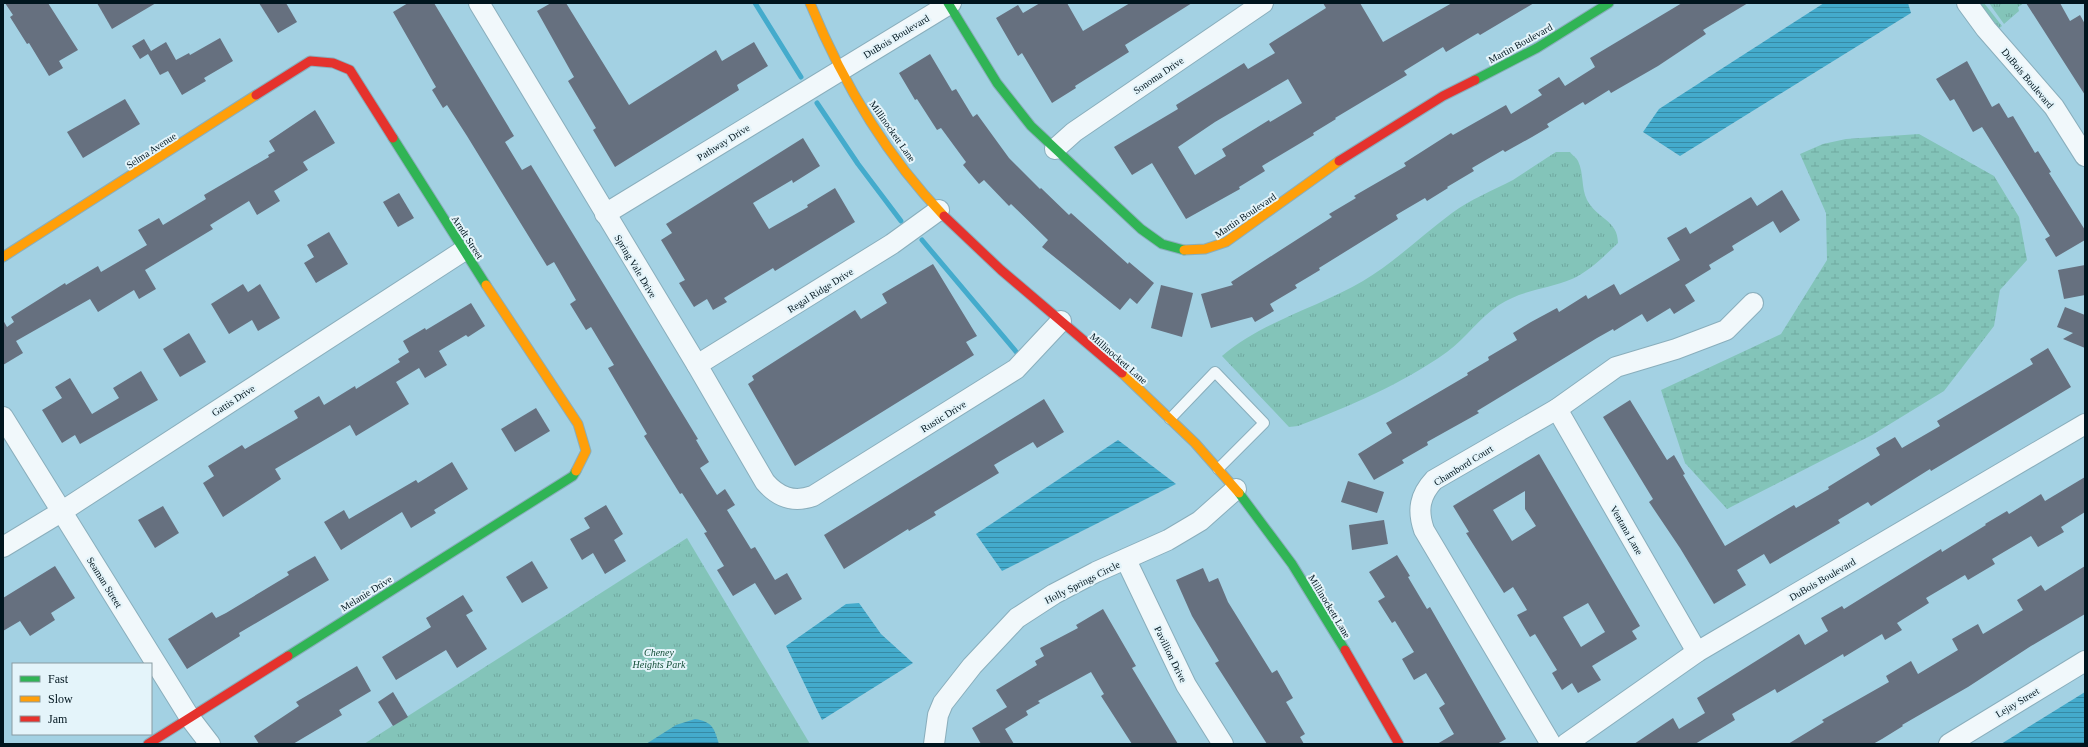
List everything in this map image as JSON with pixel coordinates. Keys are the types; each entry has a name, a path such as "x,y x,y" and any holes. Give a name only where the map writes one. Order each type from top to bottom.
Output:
{"street":[{"name":"Spring Vale Drive","path":"479,3 770,489 786,498 795,500 813,496"},
{"name":"Millinockett Lane","path":"810,3 841,69 869,119 901,164 939,210 1061,321 1134,384 1170,419 1236,489 1304,582 1399,744"},
{"name":"Sonoma Drive","path":"1055,149 1074,132 1263,3"},
{"name":"Martin Boulevard","path":"949,4 996,81 1031,125 1138,226 1158,241 1169,247 1187,250 1214,248 1252,225 1348,155 1396,125 1443,96 1537,48 1587,9 1609,3"},
{"name":"DuBois Boulevard","path":"1967,3 1986,29 2054,106 2085,156"},
{"name":"DuBois Boulevard","path":"841,69 949,4"},
{"name":"Arndt Street","path":"310,61 333,63 350,70 463,251 578,424 586,451"},
{"name":"Selma Avenue","path":"3,257 310,61"},
{"name":"Pathway Drive","path":"605,214 841,69"},
{"name":"Regal Ridge Drive","path":"697,365 892,244 939,210"},
{"name":"Gattis Drive","path":"3,548 61,512 463,251"},
{"name":"Chambord Court","path":"1551,744 1424,530 1420,511 1424,494 1434,480 1557,409 1616,367 1676,349 1726,330 1753,303"},
{"name":"Rustic Drive","path":"813,496 1016,369 1061,321"},
{"name":"Ventana Lane","path":"1557,409 1697,652"},
{"name":"Seaman Street","path":"3,417 190,718 210,744"},
{"name":"DuBois Boulevard","path":"1566,744 1697,652 2085,424"},
{"name":"Melanie Drive","path":"148,744 573,476 586,451"},
{"name":"Holly Springs Circle","path":"934,744 938,715 943,703 972,666 1017,618 1054,594 1096,572 1126,560 1168,540 1200,521 1236,489"},
{"name":"Pavillion Drive","path":"1126,560 1186,685 1223,744"},
{"name":"Lejay Street","path":"1949,744 2085,661"}],"lane":[{"path":"1170,419 1215,372 1264,423 1218,469"}],"green space":[{"path":"1977,3 1984,3 2002,26 1997,30"},
{"path":"1989,3 2024,3 2018,7 2019,11 2004,24"},
{"path":"1919,134 1994,176 2019,217 2027,260 2000,290 1994,326 1944,391 1872,435 1727,509 1685,463 1661,390 1781,334 1827,260 1826,213 1800,154 1823,144 1846,139"},
{"path":"1556,152 1570,152 1577,160 1581,170 1587,200 1596,212 1611,224 1617,235 1618,243 1579,276 1507,300 1492,310 1447,352 1430,364 1375,394 1298,426 1289,427 1222,356 1255,333 1345,291 1375,274 1459,208 1513,180"},
{"name":"Cheney Heights Park","path":"687,538 810,744 364,744"}],"water":[{"path":"1824,3 1908,3 1911,13 1680,156 1643,132 1659,109"},
{"path":"1118,440 1176,484 1002,571 976,534"},
{"path":"859,603 881,634 913,663 822,720 786,646 846,604"},
{"path":"2085,692 2085,744 2001,744"},
{"path":"695,719 706,722 712,727 719,744 646,744 676,725"}],"building":[{"path":"5,3 48,3 78,50 59,61 63,68 49,76 29,43 27,44 10,17 13,15"},
{"path":"97,3 156,3 112,29"},
{"path":"259,3 286,3 297,22 278,33"},
{"path":"408,3 434,3 514,136 505,142 522,170 531,165 698,439 696,440 709,462 700,468 717,495 725,489 735,505 727,510 751,549 755,547 775,580 787,573 802,599 775,615 755,583 733,596 717,570 724,566 704,533 707,532 682,493 680,494 644,436 647,434 608,368 614,365 591,327 586,330 570,304 576,300 554,262 547,266 447,105 443,108 432,90 436,87 393,12"},
{"path":"551,3 566,3 629,105 716,50 722,61 754,42 768,66 737,85 739,90 615,167 593,130 596,128 568,81 574,77 537,11"},
{"path":"1040,3 1067,3 1083,31 1130,3 1192,3 1125,45 1129,52 1075,86 1076,88 1052,103 1022,53 1018,56 996,18 1018,5 1023,13"},
{"path":"1323,3 1360,3 1383,42 1452,3 1534,3 1480,35 1478,33 1446,52 1443,47 1404,71 1407,75 1335,118 1336,119 1313,133 1314,135 1262,166 1265,171 1239,187 1240,189 1186,219 1152,163 1132,175 1114,147 1178,109 1176,105 1244,63 1248,69 1275,53 1269,44 1326,8","holes":["1288,79 1302,103 1270,122 1269,120 1222,149 1226,156 1195,175 1178,147 1215,122"]},
{"path":"1682,3 1748,3 1703,30 1706,34 1658,66 1611,93 1609,90 1585,105 1583,102 1547,124 1549,127 1505,152 1503,150 1472,168 1474,171 1427,201 1425,198 1396,215 1398,219 1319,268 1320,270 1295,285 1297,288 1270,304 1274,311 1255,322 1252,317 1211,328 1201,294 1233,285 1231,282 1332,217 1329,214 1356,198 1354,196 1406,166 1404,163 1451,133 1453,135 1506,105 1511,114 1542,95 1538,90 1559,77 1565,86 1595,67 1590,58"},
{"path":"2026,3 2060,3 2070,21 2080,15 2085,24 2085,95"},
{"path":"220,38 233,61 204,78 206,81 182,95 168,71 160,75 148,54 140,59 132,46 144,39 151,51 166,42 176,60 189,53 190,55"},
{"path":"930,54 952,91 956,89 973,117 977,114 1009,158 1069,215 1071,213 1128,264 1129,262 1154,283 1137,304 1130,298 1120,310 1042,247 1048,240 1011,204 1009,206 984,180 979,184 963,165 966,162 941,128 937,130 917,99 915,100 899,73"},
{"path":"1967,61 1992,107 1999,103 2008,118 2013,116 2035,153 2038,151 2051,172 2049,173 2085,230 2085,240 2056,257 2045,239 2050,236 1982,127 1973,132 1954,99 1950,101 1936,79"},
{"path":"125,99 140,124 83,158 67,132"},
{"path":"315,110 335,143 303,162 308,170 274,191 280,201 257,215 249,201 210,225 213,229 145,270 156,289 139,299 134,290 98,312 90,299 16,341 23,353 3,365 3,320 7,327 14,322 11,317 65,283 66,285 98,266 101,272 147,245 138,230 159,218 163,225 206,199 204,195 269,157 268,155 275,151 269,141"},
{"path":"803,138 820,166 793,183 792,180 753,203 769,229 808,207 807,205 835,188 855,222 775,271 773,268 724,298 727,302 713,310 707,299 694,307 679,283 685,280 661,240 672,233 666,224"},
{"path":"1782,190 1800,220 1780,233 1773,221 1732,246 1734,250 1709,265 1711,269 1685,285 1695,301 1674,314 1670,308 1647,322 1642,314 1614,331 1613,329 1477,411 1479,413 1427,442 1428,445 1402,460 1404,463 1374,480 1358,454 1392,433 1386,423 1468,375 1467,373 1489,360 1488,357 1517,340 1513,333 1531,322 1557,308 1559,312 1586,295 1588,299 1614,284 1620,295 1680,260 1667,238 1686,227 1690,234 1751,197 1757,206"},
{"path":"399,193 414,218 398,227 383,202"},
{"path":"329,232 348,264 316,283 304,263 314,257 307,245"},
{"path":"933,264 977,336 966,342 974,355 795,466 748,384 754,380 752,376 855,310 861,319 887,303 882,294"},
{"path":"2085,265 2085,295 2064,299 2058,270"},
{"path":"243,284 248,292 260,284 280,318 258,331 252,320 229,334 211,304"},
{"path":"1161,285 1193,293 1182,337 1151,328"},
{"path":"471,303 485,326 468,337 466,335 439,351 447,365 425,378 419,368 396,382 409,404 356,436 350,425 275,469 281,479 223,517 203,483 214,476 208,466 242,445 245,449 298,418 294,411 319,396 324,405 355,386 356,389 400,362 398,359 409,352 403,341 425,328 426,330"},
{"path":"2065,307 2085,315 2085,348 2063,339 2073,333 2057,327"},
{"path":"189,333 206,362 180,377 163,349"},
{"path":"2048,348 2071,387 1931,471 1930,469 1871,506 1868,502 1838,520 1840,523 1770,564 1764,554 1737,570 1746,585 1714,604 1680,548 1649,502 1653,499 1603,417 1630,400 1667,460 1674,455 1685,474 1683,475 1725,546 1794,505 1796,508 1829,489 1828,487 1880,455 1876,448 1895,437 1902,448 1940,426 1937,421 2033,364 2030,359"},
{"path":"141,371 158,400 80,444 75,435 62,443 42,410 62,398 55,387 70,378 92,414 119,398 113,388"},
{"path":"1044,399 1064,432 1037,448 1033,442 994,465 999,473 934,512 936,515 909,531 908,529 844,569 824,535"},
{"path":"536,408 550,431 515,452 501,429"},
{"path":"1539,454 1640,626 1632,631 1637,639 1592,666 1601,680 1578,693 1572,683 1562,690 1552,673 1557,670 1535,634 1530,637 1517,615 1527,610 1513,587 1504,593 1466,533 1469,532 1453,506","holes":["1525,491 1525,509 1536,526 1512,541 1493,510","1588,603 1605,632 1581,647 1563,617"]},
{"path":"452,462 468,489 434,510 436,513 411,528 402,512 341,550 324,522 344,510 349,519 416,480 418,483"},
{"path":"2085,477 2085,512 2061,527 2064,532 2038,547 2031,536 1992,559 1995,564 1968,580 1965,575 1926,598 1929,603 1897,623 1902,630 1885,640 1882,634 1844,657 1843,654 1777,693 1775,689 1732,714 1735,720 1695,744 1634,744 1673,718 1679,729 1705,713 1697,698 1799,634 1805,645 1828,631 1821,618 1842,606 1844,609 1941,549 1942,552 2007,511 2009,514 2041,494 2045,501"},
{"path":"1348,481 1384,492 1377,513 1341,502"},
{"path":"606,505 623,534 614,540 626,561 605,574 593,553 582,560 570,539 590,528 584,518"},
{"path":"163,506 179,533 155,548 138,520"},
{"path":"1384,520 1388,544 1352,550 1349,525"},
{"path":"1397,555 1427,609 1430,607 1506,739 1497,744 1437,744 1454,734 1439,708 1445,704 1426,673 1414,680 1402,659 1414,652 1395,621 1392,623 1378,601 1385,597 1369,572"},
{"path":"315,556 329,580 239,633 240,636 187,669 168,639 212,612 216,618 226,613 289,575 287,572"},
{"path":"532,561 548,588 522,603 506,577"},
{"path":"55,566 75,598 51,613 55,620 30,636 20,621 3,631 3,598"},
{"path":"2085,566 2085,614 2031,646 1968,687 1902,725 1903,726 1882,739 1873,744 1788,744 1824,722 1822,720 1889,682 1886,676 1911,661 1918,674 1958,650 1952,639 1978,624 1983,634 2023,610 2017,600 2041,585 2045,591"},
{"path":"1203,568 1209,582 1218,578 1228,602 1272,673 1277,670 1293,698 1286,702 1305,734 1300,737 1304,744 1267,744 1215,663 1219,661 1192,616 1176,580"},
{"path":"463,595 473,611 466,615 487,649 457,668 446,650 396,680 382,657 431,627 426,618"},
{"path":"1103,609 1136,666 1132,668 1178,744 1132,744 1101,696 1104,694 1091,672 1038,701 1040,703 1026,711 1028,715 1005,729 1014,744 981,744 972,728 1007,707 996,690 1037,665 1035,661 1044,656 1040,648 1078,628 1076,625"},
{"path":"357,666 371,691 339,710 342,715 293,744 259,744 254,736 299,706 296,702"},
{"path":"393,692 408,717 393,726 378,702"}],"waterway":[{"path":"755,3 801,77"},
{"path":"817,103 858,164 901,221"},
{"path":"922,240 1018,354"}],"traffic: fast":[{"path":"948,3 997,83 1031,126 1141,229 1162,244 1184,250"},
{"path":"1475,80 1537,48 1609,3"},
{"path":"393,138 486,285"},
{"path":"288,656 573,476 576,471"},
{"path":"1239,493 1292,564 1345,650"}],"traffic: slow":[{"path":"810,3 836,61 867,116 903,168 944,216"},
{"path":"3,257 256,95"},
{"path":"1184,250 1205,249 1226,242 1339,161"},
{"path":"486,285 578,424 586,451 576,471"},
{"path":"1122,373 1195,443 1239,493"}],"traffic: jam":[{"path":"256,95 310,61 333,63 350,70 393,138"},
{"path":"1339,161 1443,96 1475,80"},
{"path":"944,216 1001,270 1122,373"},
{"path":"1345,650 1399,744"},
{"path":"148,744 288,656"}]}
